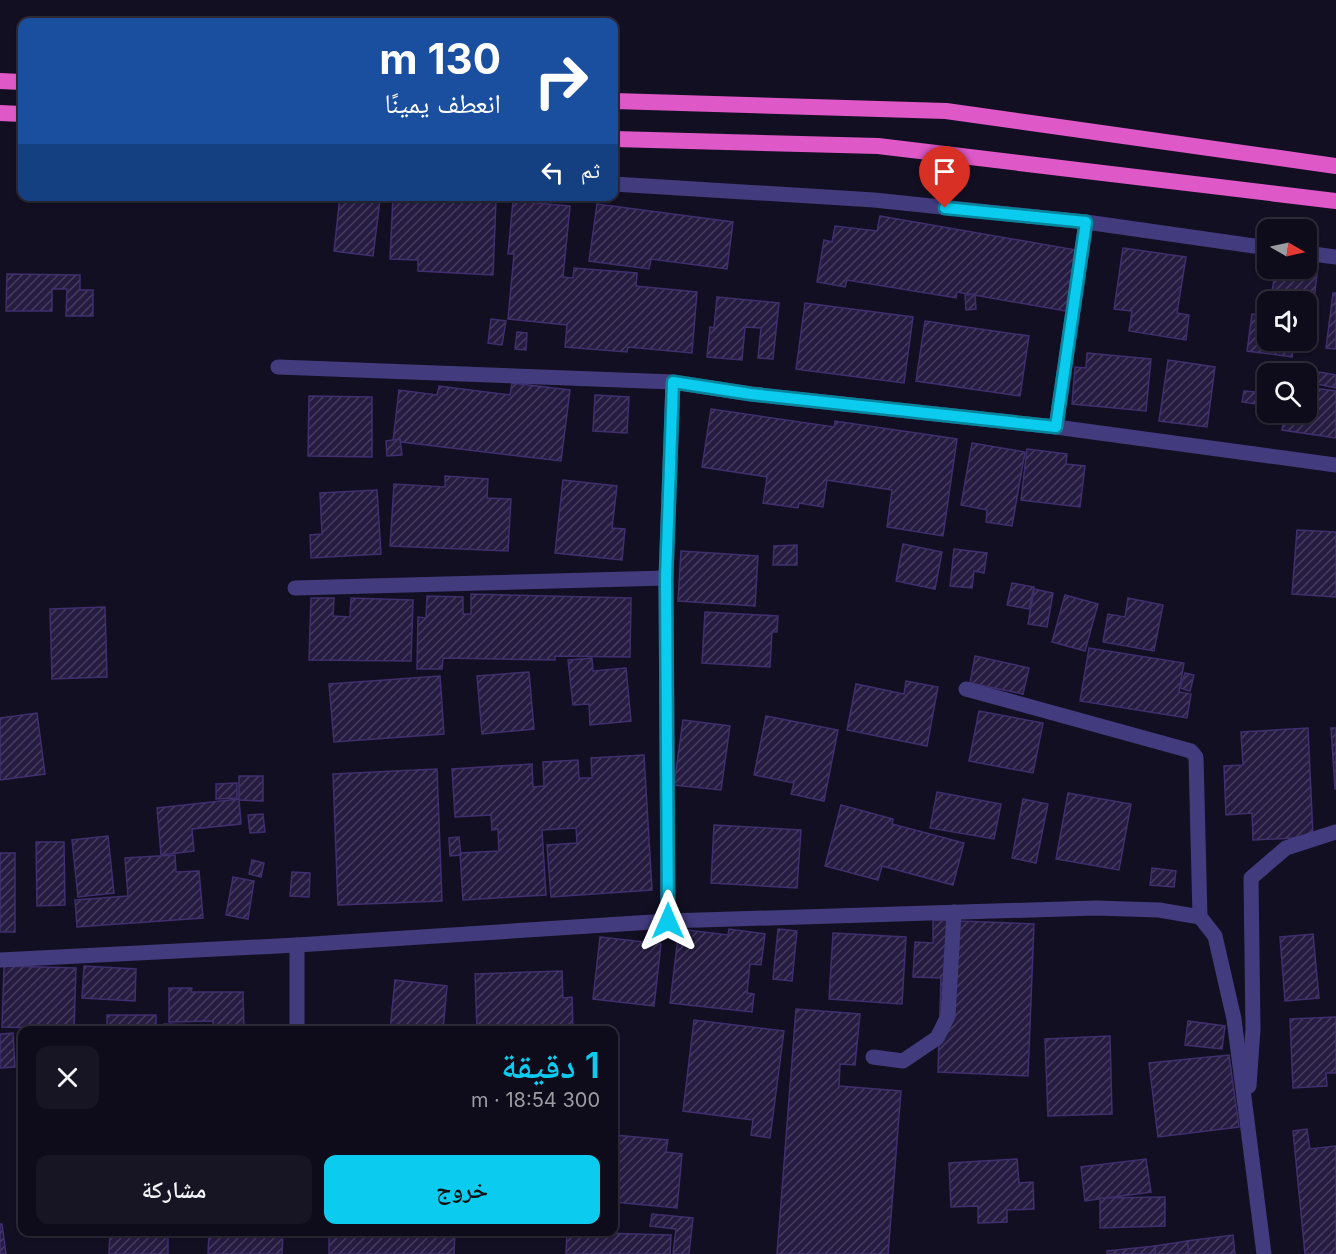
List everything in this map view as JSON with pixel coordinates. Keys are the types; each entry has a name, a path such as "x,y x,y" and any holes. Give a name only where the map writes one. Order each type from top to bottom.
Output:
{"highway":[{"path":"0,81 18,82"},
{"path":"618,101 946,111 1336,166"},
{"path":"0,113 18,114"},
{"path":"618,139 878,146 1336,201"}],"street":[{"path":"618,184 874,200 1086,222 1257,246"},
{"path":"1056,427 1086,222"},
{"path":"1317,254 1336,257"},
{"path":"278,368 673,382 751,394 1056,427 1336,465"},
{"path":"668,921 666,578 673,382"},
{"path":"295,588 666,578"},
{"path":"966,689 1191,751 1197,765 1200,917 1215,936 1234,1019 1264,1254"},
{"path":"1247,1120 1253,1029 1251,878 1286,848 1336,832"},
{"path":"0,960 297,945 668,921 1095,908 1159,910 1200,917"},
{"path":"873,1057 903,1061 937,1038 948,1016 954,912"},
{"path":"297,945 297,1026"}],"building":[{"path":"339,201 380,201 373,256 334,251"},
{"path":"393,201 496,201 493,275 418,271 418,260 390,259"},
{"path":"513,201 570,206 563,277 573,278 574,268 637,273 636,286 697,292 692,353 628,347 627,352 565,347 567,325 508,319 514,254 508,254"},
{"path":"597,204 733,222 727,269 651,259 649,269 589,261"},
{"path":"880,216 1082,251 1071,312 957,292 956,298 847,280 845,287 817,282 824,240 832,242 835,226 877,231"},
{"path":"1123,248 1186,257 1177,313 1189,315 1186,340 1129,331 1132,311 1114,309"},
{"path":"7,274 80,275 80,290 93,290 93,316 66,316 67,289 52,289 52,311 6,311"},
{"path":"1274,279 1316,279 1315,291 1272,291"},
{"path":"1333,293 1336,293 1336,349 1326,348"},
{"path":"975,294 976,309 966,310 965,295"},
{"path":"717,297 779,303 773,359 758,358 761,328 745,327 742,360 707,357 710,327 714,328"},
{"path":"805,303 913,317 904,383 796,369"},
{"path":"1252,314 1257,315 1257,351 1293,351 1292,357 1247,351"},
{"path":"491,319 506,321 502,345 488,343"},
{"path":"925,321 1029,336 1020,396 916,381"},
{"path":"517,332 527,333 526,350 515,349"},
{"path":"1087,353 1151,359 1146,411 1072,404 1075,367 1086,368"},
{"path":"1168,360 1215,367 1207,427 1159,421"},
{"path":"1319,372 1336,375 1336,388 1317,384"},
{"path":"512,383 570,390 561,461 393,441 399,390 437,395 439,386 510,395"},
{"path":"1257,385 1257,404 1242,402 1244,391 1256,392"},
{"path":"1317,388 1336,391 1336,438 1282,430 1283,423 1317,423"},
{"path":"595,395 629,397 627,433 593,431"},
{"path":"309,396 372,397 372,457 308,456"},
{"path":"711,409 834,427 835,421 957,439 943,536 887,527 892,490 827,480 823,507 799,503 798,508 763,503 767,477 702,467"},
{"path":"400,439 402,455 387,456 386,441"},
{"path":"972,443 1025,452 1012,526 986,522 987,510 961,505"},
{"path":"1027,449 1067,454 1066,464 1085,466 1080,507 1021,500"},
{"path":"445,476 488,479 487,498 511,499 508,551 390,546 394,484 445,487"},
{"path":"563,480 617,486 612,528 625,529 622,560 555,553"},
{"path":"377,490 381,554 311,558 310,535 322,534 320,493"},
{"path":"1297,530 1336,532 1336,597 1292,594"},
{"path":"903,544 942,552 935,589 896,581"},
{"path":"797,545 797,565 773,565 774,546"},
{"path":"954,549 987,553 984,573 974,571 972,588 950,586"},
{"path":"681,551 758,556 755,606 678,601"},
{"path":"1012,583 1034,587 1029,609 1007,605"},
{"path":"1034,589 1053,593 1047,627 1028,624"},
{"path":"471,594 631,598 630,657 555,656 555,660 443,658 442,669 417,669 418,617 426,618 427,596 463,597 463,614 471,614"},
{"path":"1065,595 1098,604 1085,651 1052,642"},
{"path":"311,598 334,598 333,616 350,617 351,598 413,600 411,661 309,660"},
{"path":"1128,598 1163,605 1154,651 1103,642 1108,614 1125,617"},
{"path":"105,607 107,677 52,679 50,609"},
{"path":"705,612 778,616 777,632 772,632 770,667 702,663"},
{"path":"1089,648 1184,663 1179,692 1191,694 1187,718 1080,701"},
{"path":"975,656 1029,668 1023,694 970,683"},
{"path":"592,658 593,671 626,668 631,721 590,725 589,704 573,705 568,660"},
{"path":"529,672 534,729 482,734 477,676"},
{"path":"1185,673 1194,675 1190,691 1180,688"},
{"path":"440,676 444,734 334,742 329,684"},
{"path":"906,681 938,687 927,746 847,730 856,684 904,694"},
{"path":"979,711 1043,723 1033,773 969,761"},
{"path":"37,713 45,774 0,780 0,718"},
{"path":"766,716 838,730 824,801 791,794 794,783 754,775"},
{"path":"683,720 730,726 721,790 674,785"},
{"path":"1308,728 1313,837 1253,840 1252,813 1226,815 1224,766 1243,765 1241,732"},
{"path":"1331,728 1336,728 1336,789 1335,789"},
{"path":"644,755 652,890 551,897 547,845 577,843 576,828 542,830 546,895 463,900 460,853 499,851 498,829 492,830 491,815 455,817 452,769 532,764 533,787 544,786 543,762 578,760 579,778 592,778 591,758"},
{"path":"437,769 442,901 338,905 333,774"},
{"path":"239,776 263,776 263,801 239,800"},
{"path":"237,783 237,798 216,799 216,784"},
{"path":"937,792 1001,804 994,839 930,828"},
{"path":"1068,793 1131,804 1119,870 1056,859"},
{"path":"239,799 241,824 192,829 194,851 161,855 157,808"},
{"path":"1023,799 1048,804 1036,863 1012,858"},
{"path":"841,805 893,819 892,824 964,843 953,885 882,866 878,880 825,866"},
{"path":"263,814 265,832 250,833 248,815"},
{"path":"714,825 801,830 797,888 711,883"},
{"path":"108,836 114,893 78,897 72,840"},
{"path":"459,837 461,855 450,856 449,838"},
{"path":"36,842 64,842 65,905 37,906"},
{"path":"0,853 15,853 15,932 0,932"},
{"path":"175,855 176,872 199,871 203,918 77,927 75,900 128,896 125,858"},
{"path":"252,860 264,863 261,877 249,874"},
{"path":"1152,868 1176,871 1174,887 1150,885"},
{"path":"292,872 310,873 309,897 290,896"},
{"path":"233,877 254,881 248,919 226,915"},
{"path":"933,920 1034,924 1028,1076 938,1072 941,978 913,977 915,942 933,943"},
{"path":"679,929 728,935 729,929 765,934 761,965 750,964 747,993 754,994 752,1012 670,1003"},
{"path":"778,929 797,931 792,981 773,979"},
{"path":"833,933 906,937 902,1004 829,999"},
{"path":"1313,934 1319,998 1285,1001 1280,937"},
{"path":"600,937 661,944 654,1006 593,999"},
{"path":"4,966 76,968 74,1026 2,1027"},
{"path":"84,966 136,969 135,1001 82,998"},
{"path":"562,971 563,998 572,997 573,1026 477,1026 475,974"},
{"path":"395,980 447,986 443,1026 390,1026"},
{"path":"169,988 192,988 191,992 243,992 244,1026 213,1026 213,1021 169,1022"},
{"path":"796,1009 860,1014 855,1065 840,1064 839,1086 901,1091 888,1254 777,1254"},
{"path":"107,1015 156,1015 156,1026 107,1026"},
{"path":"1336,1017 1336,1073 1326,1073 1327,1086 1293,1088 1290,1019"},
{"path":"694,1020 784,1031 770,1138 751,1135 753,1120 683,1111"},
{"path":"1188,1021 1225,1026 1222,1049 1185,1045"},
{"path":"164,1024 199,1025 199,1026 164,1026"},
{"path":"13,1033 15,1067 0,1068 0,1034"},
{"path":"1110,1036 1112,1114 1048,1116 1045,1039"},
{"path":"1229,1055 1239,1127 1158,1137 1149,1063"},
{"path":"1307,1129 1310,1149 1336,1146 1336,1254 1305,1254 1293,1131"},
{"path":"618,1135 668,1140 666,1152 682,1154 677,1208 618,1202"},
{"path":"1017,1159 1019,1183 1033,1182 1034,1209 1007,1210 1007,1222 978,1223 978,1206 951,1207 949,1163"},
{"path":"1146,1159 1151,1192 1085,1201 1081,1167"},
{"path":"1165,1197 1165,1226 1100,1228 1100,1198"},
{"path":"652,1214 693,1218 689,1254 673,1254 676,1229 650,1226"},
{"path":"0,1224 2,1224 6,1254 0,1254"},
{"path":"618,1233 671,1235 670,1254 566,1254 567,1236 618,1236"},
{"path":"1233,1235 1235,1254 1189,1254 1187,1241"},
{"path":"110,1236 168,1236 168,1254 109,1254"},
{"path":"209,1236 283,1236 282,1254 208,1254"},
{"path":"329,1236 455,1236 454,1254 329,1254"},
{"path":"1187,1241 1189,1254 1155,1254 1155,1246"},
{"path":"1155,1246 1155,1254 1107,1254 1107,1251"}],"route":[{"path":"668,921 666,578 673,382 751,394 1056,427 1086,222 945,208"}]}
